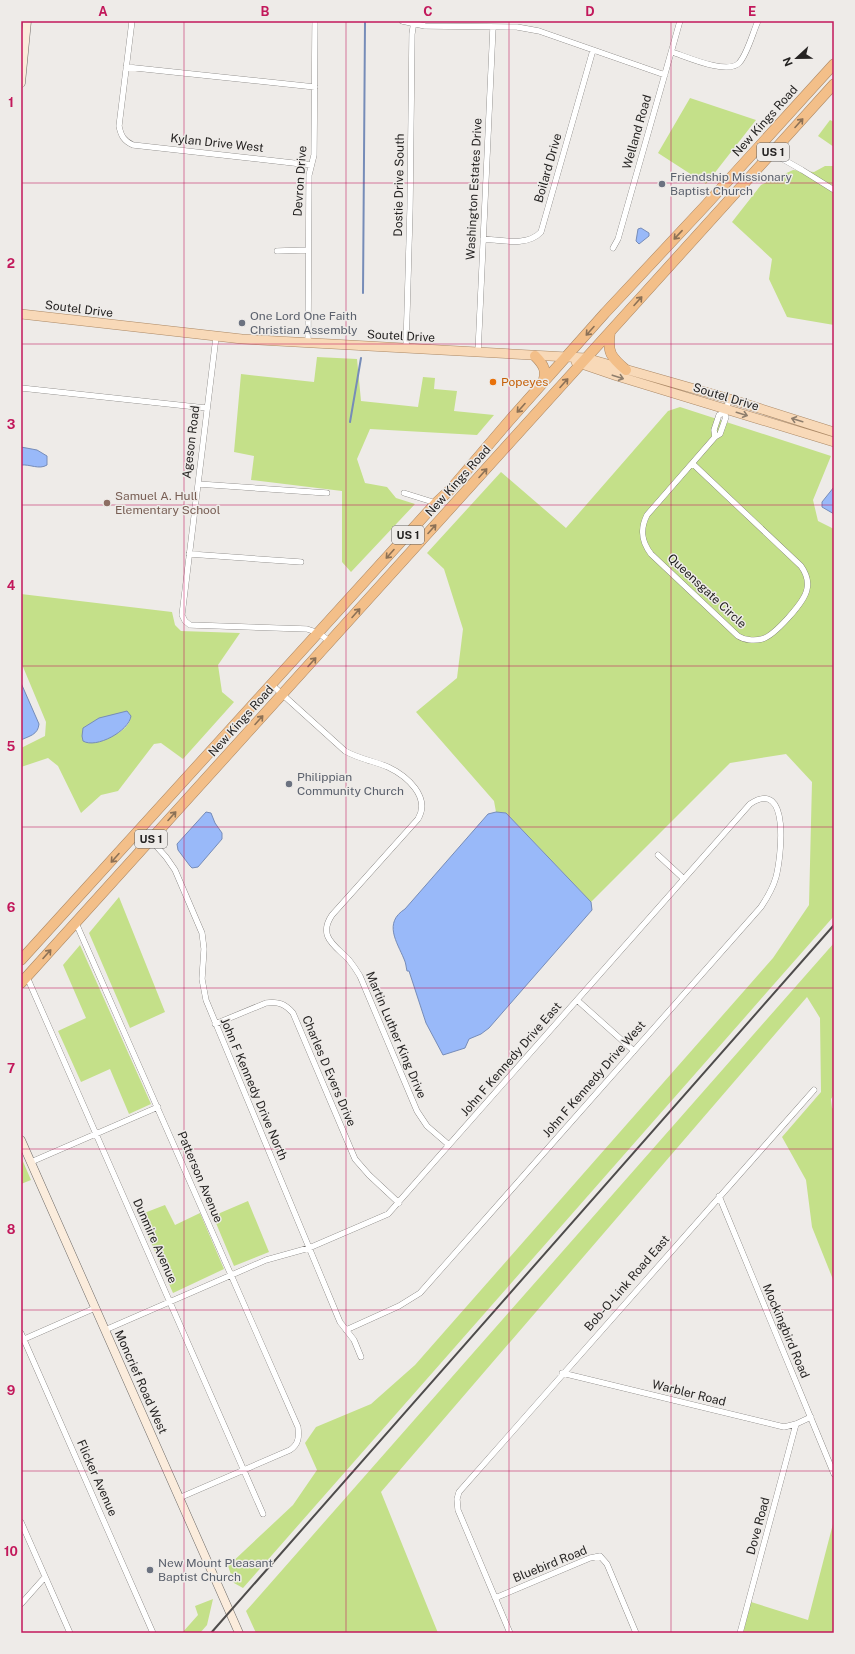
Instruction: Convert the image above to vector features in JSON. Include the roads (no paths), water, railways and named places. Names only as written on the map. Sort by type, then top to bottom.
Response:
[{"type":"highway","name":"New Kings Road","points":[[21,960],[450,490],[565,358],[834,64]]},
{"type":"highway","name":"New Kings Road","points":[[24,980],[834,84]]},
{"type":"highway","points":[[610,332],[609,351],[612,358],[626,370]]},
{"type":"highway","points":[[535,356],[542,363],[545,370],[544,382]]},
{"type":"main road","name":"Soutel Drive","points":[[21,314],[216,337],[565,358],[626,370],[730,399],[834,432]]},
{"type":"main road","name":"Soutel Drive","points":[[584,361],[724,411],[834,442]]},
{"type":"street","points":[[21,83],[22,54],[27,21]]},
{"type":"street","points":[[132,21],[126,67],[314,87]]},
{"type":"street","name":"Devron Drive","points":[[308,343],[309,175],[314,155],[315,21]]},
{"type":"street","points":[[402,21],[414,22],[425,26],[517,27],[539,31],[665,75]]},
{"type":"street","name":"Welland Road","points":[[613,248],[618,239],[680,21]]},
{"type":"street","points":[[672,52],[723,68],[730,68],[735,66],[742,59],[758,21]]},
{"type":"street","name":"Dostie Drive South","points":[[406,349],[410,209],[412,34],[414,22]]},
{"type":"street","name":"Washington Estates Drive","points":[[478,353],[492,27]]},
{"type":"street","name":"Boilard Drive","points":[[483,239],[529,241],[541,232],[593,50]]},
{"type":"street","name":"Kylan Drive West","points":[[126,67],[119,126],[122,138],[127,143],[133,145],[311,165]]},
{"type":"street","points":[[772,153],[834,190]]},
{"type":"street","points":[[705,206],[716,215]]},
{"type":"street","points":[[277,251],[308,250]]},
{"type":"street","name":"Ageson Road","points":[[216,337],[206,408],[182,615],[185,621],[190,625],[296,628],[307,629],[318,634]]},
{"type":"street","points":[[21,388],[206,408]]},
{"type":"street","name":"Queensgate Circle","points":[[693,464],[801,566],[805,573],[808,581],[805,597],[771,635],[763,639],[748,640],[738,636],[651,554],[643,541],[641,530],[647,515],[715,437],[720,434],[726,417],[724,411],[730,399]]},
{"type":"street","points":[[198,484],[327,493]]},
{"type":"street","points":[[450,490],[457,502]]},
{"type":"street","points":[[404,493],[436,504]]},
{"type":"street","points":[[189,554],[301,562]]},
{"type":"street","points":[[318,634],[330,642]]},
{"type":"street","name":"Martin Luther King Drive","points":[[272,685],[345,751],[354,756],[381,764],[397,772],[417,790],[421,796],[422,809],[418,819],[328,920],[327,934],[333,945],[349,960],[360,976],[417,1111],[427,1126],[450,1145]]},
{"type":"street","name":"John F Kennedy Drive East","points":[[105,1330],[231,1274],[266,1260],[309,1248],[385,1216],[399,1203],[750,804],[760,799],[765,800]]},
{"type":"street","name":"John F Kennedy Drive West","points":[[346,1330],[399,1306],[420,1293],[761,907],[776,878],[780,855],[780,819],[775,804],[765,800]]},
{"type":"street","name":"John F Kennedy Drive North","points":[[141,829],[166,857],[175,870],[202,933],[204,949],[202,979],[203,990],[215,1024],[340,1322],[354,1340],[361,1357]]},
{"type":"street","points":[[658,855],[684,879]]},
{"type":"street","name":"Patterson Avenue","points":[[76,923],[298,1427],[298,1441],[295,1447],[244,1470]]},
{"type":"street","name":"Dunmire Avenue","points":[[24,980],[96,1134],[263,1514]]},
{"type":"street","points":[[577,1000],[634,1051]]},
{"type":"street","name":"Charles D Evers Drive","points":[[215,1024],[266,1003],[282,1003],[289,1008],[293,1013],[355,1159],[368,1175],[399,1203]]},
{"type":"street","name":"Bob-O-Link Road East","points":[[495,1598],[458,1510],[458,1492],[814,1090]]},
{"type":"street","points":[[31,1162],[158,1107]]},
{"type":"street","name":"Moncrief Road West","points":[[21,1140],[239,1633]]},
{"type":"street","name":"Mockingbird Road","points":[[719,1196],[834,1474]]},
{"type":"street","points":[[22,1340],[95,1308]]},
{"type":"street","name":"Flicker Avenue","points":[[21,1333],[22,1340],[153,1633]]},
{"type":"street","name":"Warbler Road","points":[[562,1373],[784,1427],[796,1424],[810,1417]]},
{"type":"street","name":"Dove Road","points":[[740,1633],[796,1424]]},
{"type":"street","points":[[179,1498],[244,1470]]},
{"type":"street","points":[[21,1522],[70,1633]]},
{"type":"street","name":"Bluebird Road","points":[[495,1598],[590,1558],[600,1556],[607,1564],[636,1633]]},
{"type":"street","points":[[21,1604],[45,1577]]},
{"type":"street","points":[[495,1598],[510,1633]]},
{"type":"water","points":[[641,228],[649,233],[649,236],[639,244],[636,241],[638,229]]},
{"type":"water","points":[[21,447],[37,450],[47,456],[47,465],[38,467],[21,465]]},
{"type":"water","points":[[834,487],[834,514],[822,507],[822,502]]},
{"type":"water","points":[[21,683],[39,724],[35,733],[21,740]]},
{"type":"water","points":[[127,711],[131,716],[129,722],[118,733],[96,743],[83,741],[83,728],[99,718]]},
{"type":"water","points":[[206,812],[211,813],[215,823],[222,833],[222,839],[198,867],[192,868],[178,850],[177,844]]},
{"type":"water","points":[[496,812],[506,813],[591,902],[592,910],[489,1028],[481,1034],[469,1039],[465,1048],[443,1055],[426,1023],[409,971],[407,971],[405,960],[395,939],[393,926],[398,914],[405,909],[488,814]]},
{"type":"waterway","points":[[363,293],[365,23]]},
{"type":"waterway","points":[[350,422],[361,358]]},
{"type":"railway","points":[[211,1633],[834,925]]},
{"type":"place","name":"Friendship Missionary Baptist Church","points":[[662,184]]},
{"type":"place","name":"One Lord One Faith Christian Assembly","points":[[242,323]]},
{"type":"place","name":"Popeyes","points":[[493,382]]},
{"type":"place","name":"Samuel A. Hull Elementary School","points":[[107,503]]},
{"type":"place","name":"Philippian Community Church","points":[[289,784]]},
{"type":"place","name":"New Mount Pleasant Baptist Church","points":[[150,1570]]}]
